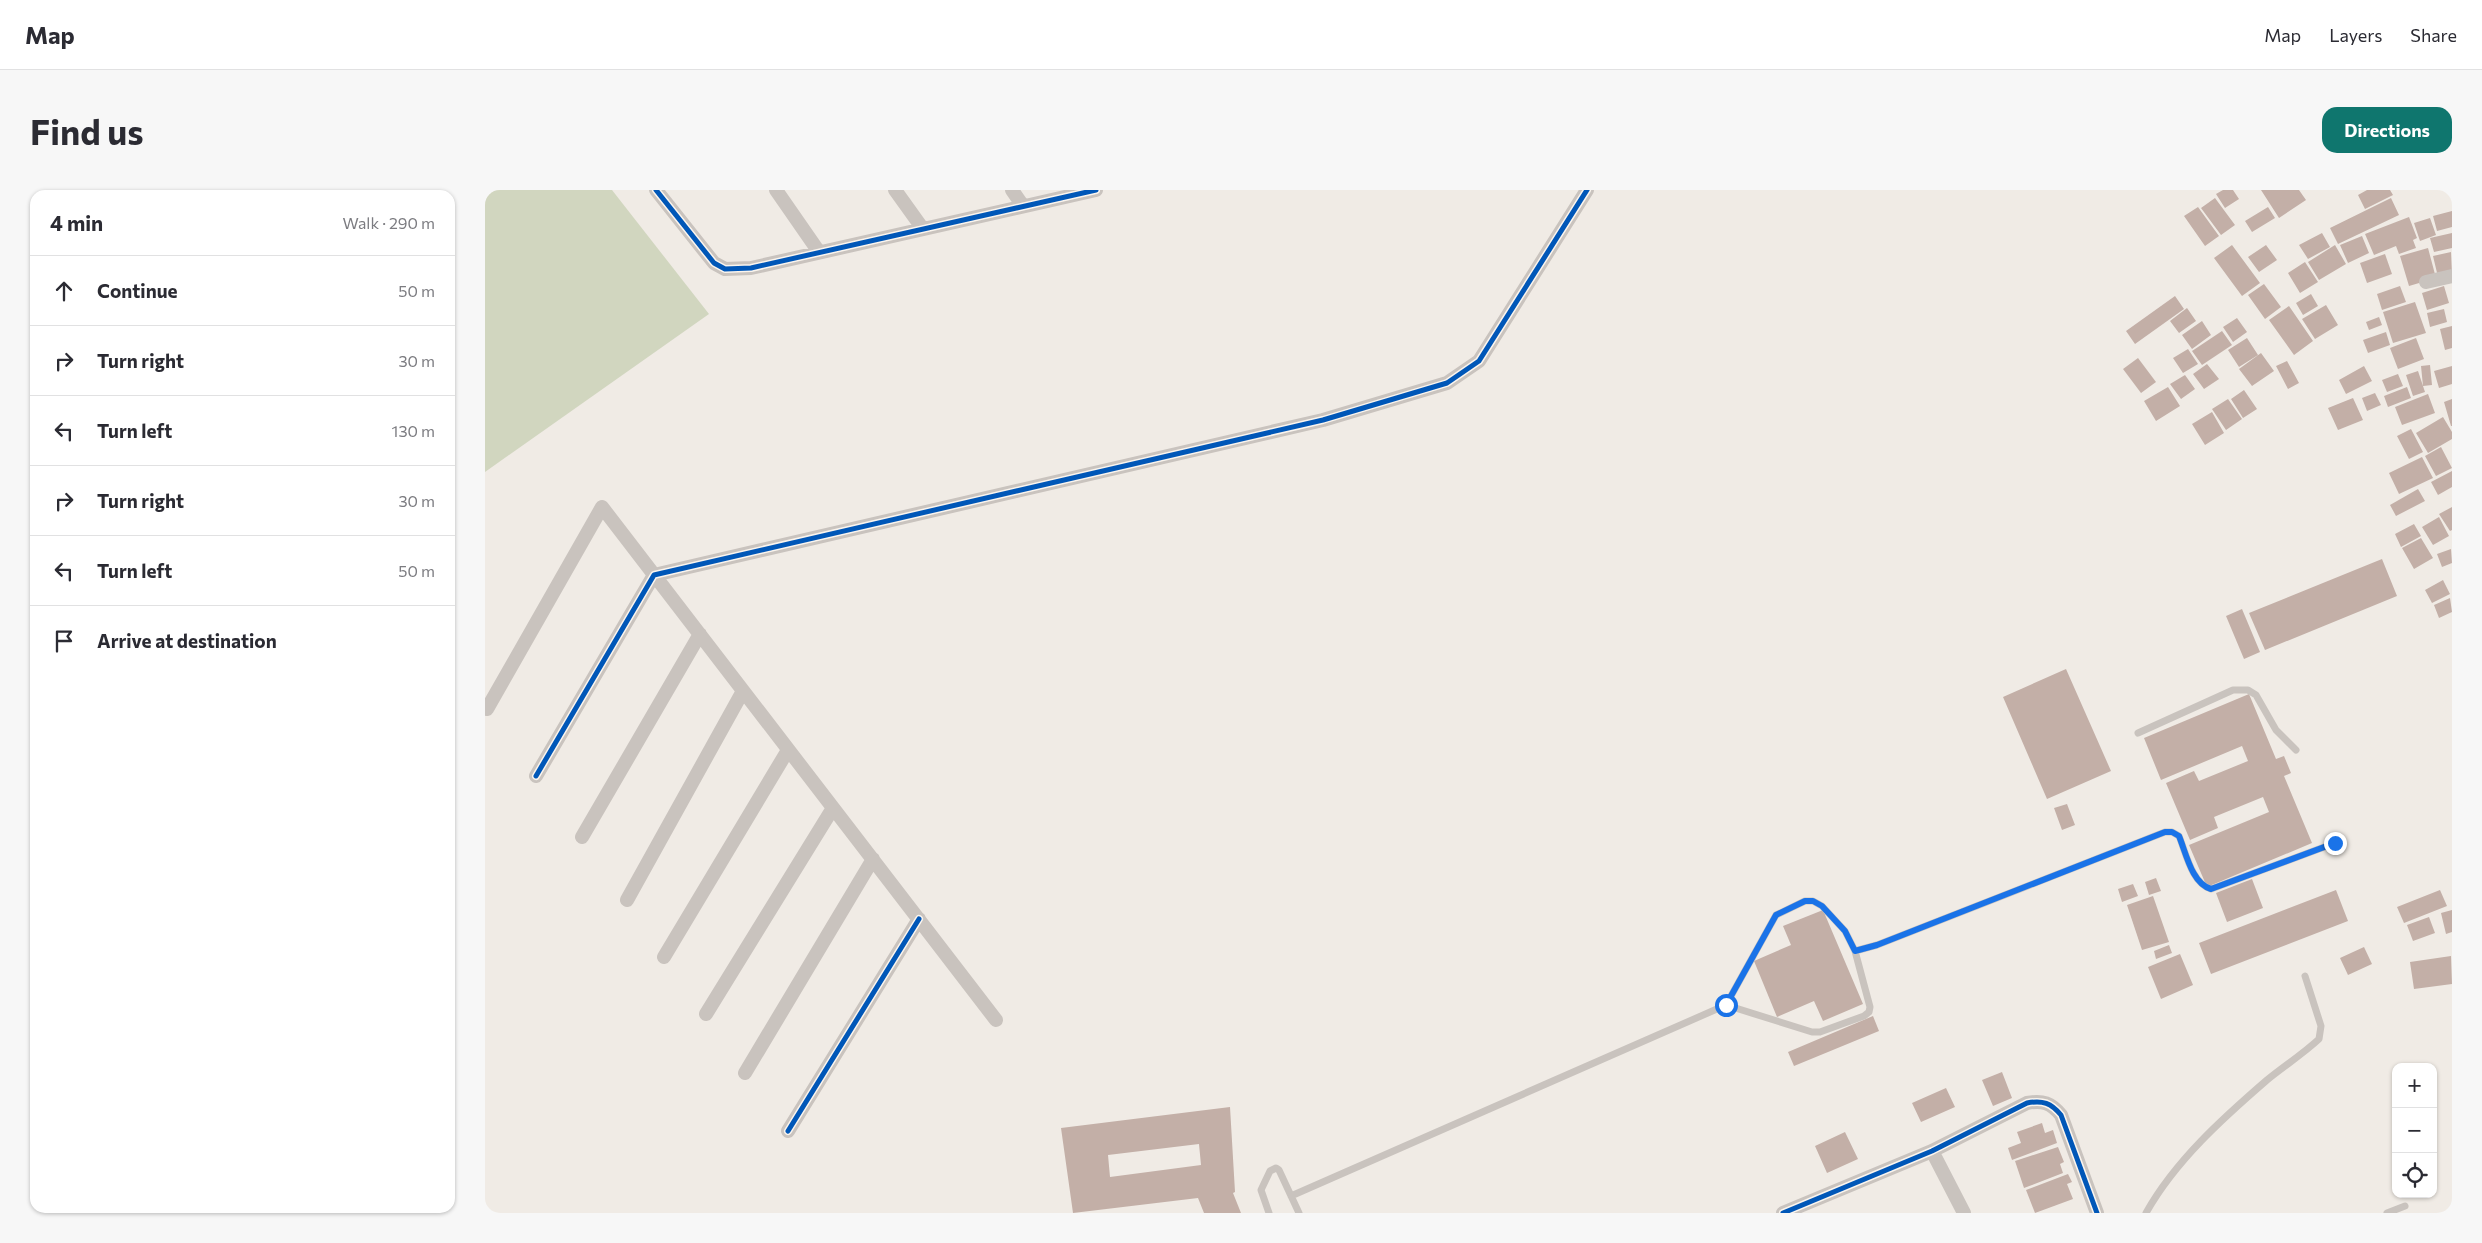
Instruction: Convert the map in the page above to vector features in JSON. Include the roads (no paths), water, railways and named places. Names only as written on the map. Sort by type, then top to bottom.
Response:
[{"type":"street","points":[[656,190],[707,256],[714,263],[725,269],[751,268],[1096,190]]},
{"type":"street","points":[[776,190],[819,252]]},
{"type":"street","points":[[895,190],[923,229]]},
{"type":"street","points":[[1012,190],[1023,206]]},
{"type":"street","points":[[536,776],[654,575],[1323,420],[1447,383],[1479,361],[1587,190]]},
{"type":"street","points":[[2426,282],[2452,276]]},
{"type":"street","points":[[487,710],[602,507],[997,1020]]},
{"type":"street","points":[[582,837],[700,634]]},
{"type":"street","points":[[627,900],[743,691]]},
{"type":"street","points":[[663,957],[789,750]]},
{"type":"street","points":[[707,1014],[833,808]]},
{"type":"street","points":[[745,1073],[873,860]]},
{"type":"street","points":[[788,1131],[919,920]]},
{"type":"street","points":[[1783,1213],[1932,1151],[2027,1102],[2040,1101],[2053,1105],[2061,1115],[2097,1213]]},
{"type":"street","points":[[1932,1151],[1964,1213]]},
{"type":"lane","points":[[2138,733],[2233,690],[2247,690],[2256,695],[2276,730],[2296,750]]},
{"type":"lane","points":[[1855,951],[1877,945],[2165,832],[2172,832],[2179,836],[2197,880],[2203,887],[2211,889],[2335,843]]},
{"type":"lane","points":[[1291,1196],[1726,1005],[1776,915],[1805,901],[1813,901],[1822,906],[1845,931],[1855,951],[1870,1007],[1869,1012],[1864,1016],[1819,1032],[1812,1032],[1726,1005]]},
{"type":"lane","points":[[2145,1213],[2154,1198],[2198,1144],[2268,1079],[2319,1039],[2321,1026],[2305,976]]},
{"type":"lane","points":[[1269,1213],[1261,1190],[1270,1171],[1275,1168],[1279,1170],[1299,1213]]},
{"type":"lane","points":[[2387,1213],[2405,1206]]}]
